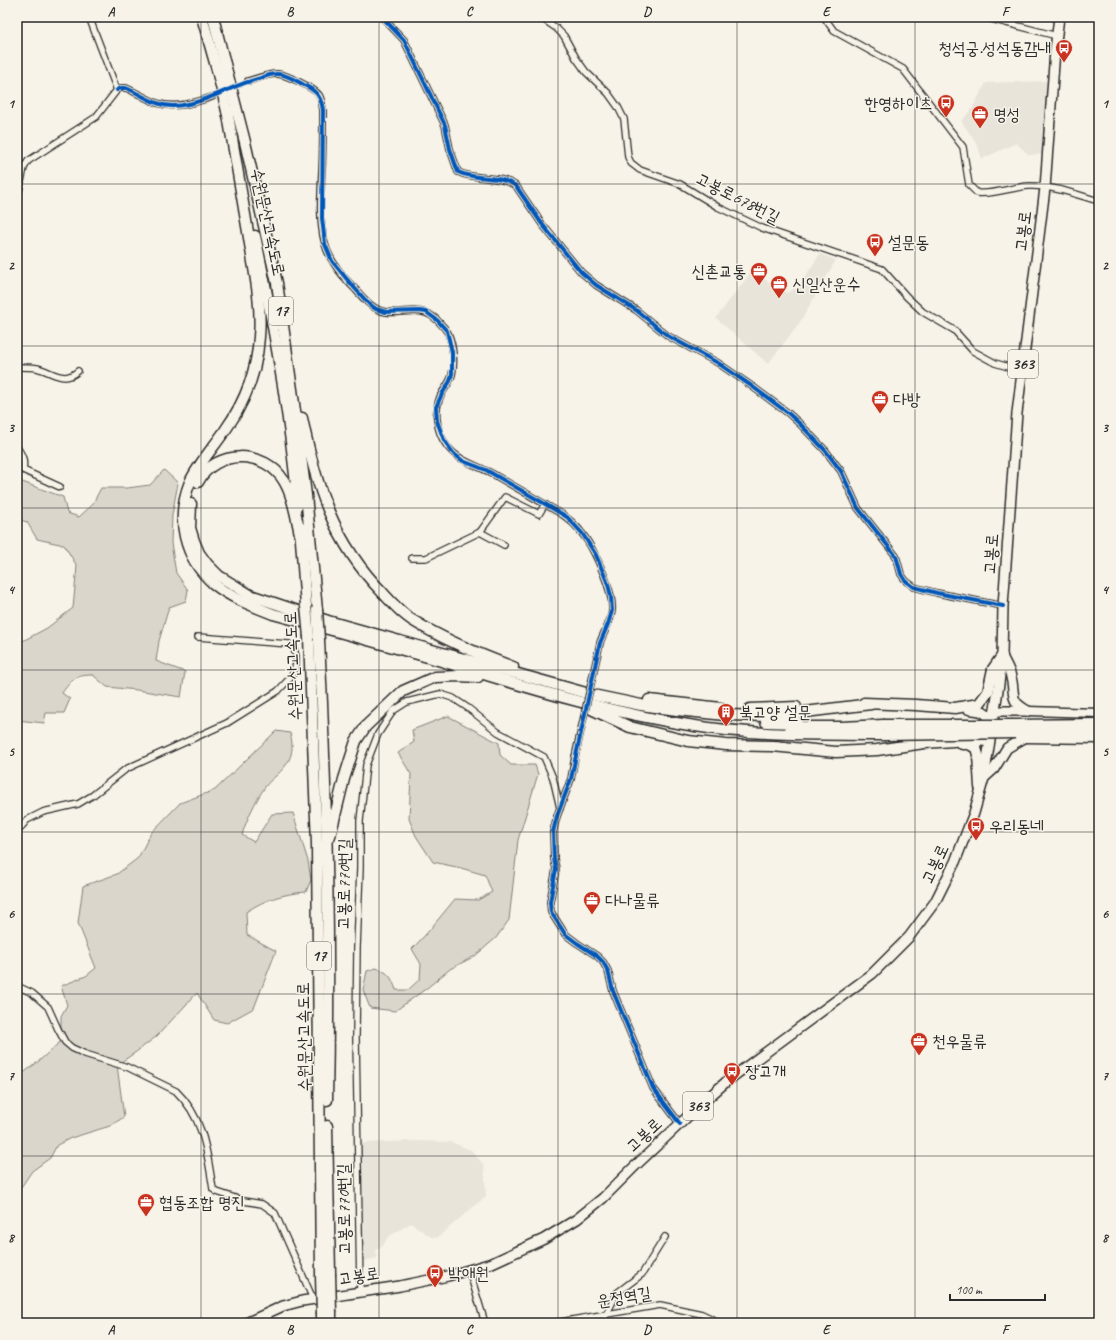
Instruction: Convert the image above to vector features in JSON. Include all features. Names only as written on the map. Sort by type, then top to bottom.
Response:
[{"type":"highway","name":"수원문산고속도로","points":[[202,17],[227,109],[253,226],[271,317],[294,458],[309,637],[317,851],[326,1275]]},
{"type":"highway","name":"수원문산고속도로","points":[[212,17],[246,142],[283,319],[305,488],[317,610],[327,850],[329,987],[325,1316],[331,1323]]},
{"type":"highway","points":[[227,109],[255,275],[259,314],[259,337],[254,368],[244,398],[226,430],[190,482],[185,499],[183,529],[187,545],[194,560],[214,584],[232,596],[273,614],[534,690]]},
{"type":"highway","points":[[283,319],[315,474],[332,520],[358,565],[392,602],[411,619],[470,651],[579,691]]},
{"type":"highway","points":[[300,534],[290,495],[284,481],[268,464],[259,460],[230,457],[218,461],[200,476],[191,500],[190,514],[190,528],[199,553],[219,576],[233,586],[250,595],[328,621],[593,695],[674,712],[726,720],[866,725],[884,730]]},
{"type":"highway","points":[[955,708],[979,704],[988,692],[993,669],[1002,656]]},
{"type":"highway","points":[[327,850],[344,779],[356,741],[366,726],[403,691],[435,677],[459,676],[485,678],[642,717],[696,726],[742,731],[804,734],[884,730],[1014,729],[1099,732]]},
{"type":"highway","points":[[569,698],[630,727],[688,741],[726,745],[770,746],[836,752],[877,750],[924,742],[968,740],[989,741]]},
{"type":"highway","points":[[615,699],[643,699],[726,708],[763,709],[854,703],[916,704],[984,712],[990,717],[994,716]]},
{"type":"highway","points":[[615,699],[641,709],[677,718],[707,722],[737,725],[799,727],[842,727],[866,725]]},
{"type":"highway","points":[[641,705],[725,715],[772,716],[871,704]]},
{"type":"highway","points":[[1014,729],[1099,724]]},
{"type":"highway","points":[[924,742],[969,744],[976,748],[982,782]]},
{"type":"main road","name":"고봉로","points":[[246,1323],[295,1303],[312,1299],[400,1286],[448,1276],[492,1263],[544,1239],[577,1219],[603,1198],[632,1168],[700,1105],[746,1067],[872,974],[909,937],[935,902],[954,862],[974,813],[982,782],[994,716],[1002,656],[1017,413],[1045,188],[1059,17]]},
{"type":"main road","points":[[1002,656],[1012,677],[1014,701],[1018,706],[1028,711]]},
{"type":"main road","points":[[1099,713],[1028,711],[994,716],[1008,738],[1099,739]]},
{"type":"main road","points":[[982,782],[994,769],[1007,748],[1024,738]]},
{"type":"street","points":[[89,17],[117,90]]},
{"type":"street","points":[[382,17],[404,40],[445,125],[458,172],[465,175],[494,178],[516,186],[542,224],[581,272],[596,285],[636,310],[668,336],[718,363],[788,413],[825,450],[841,471],[858,508],[896,556],[901,574],[906,581],[914,587],[937,593],[1004,606]]},
{"type":"street","name":"고봉로678번길","points":[[540,17],[556,28],[564,36],[576,58],[586,72],[608,93],[618,107],[624,119],[628,157],[631,163],[640,170],[680,184],[718,207],[762,228],[882,269],[907,298],[923,312],[954,330],[973,351],[995,363],[1022,370]]},
{"type":"street","points":[[824,17],[834,31],[903,69],[963,147],[969,184],[977,193],[988,194],[1029,186],[1058,190],[1099,201]]},
{"type":"street","points":[[983,17],[1057,36]]},
{"type":"street","points":[[248,81],[276,74],[282,75],[308,87],[319,95],[323,110],[322,218],[326,244],[332,261],[368,304],[376,309],[386,312],[426,312],[443,326],[450,338],[453,359],[450,381],[436,406],[437,421],[444,440],[453,453],[464,462],[486,470],[567,518],[582,533],[596,555],[606,579],[611,597],[612,611],[600,643],[571,780],[560,808],[553,832],[556,870],[550,902],[551,912],[565,934],[597,956],[603,962],[608,971],[613,991],[652,1088],[680,1124]]},
{"type":"street","points":[[17,200],[24,168],[28,161],[96,117],[117,90],[126,88],[156,103],[173,106],[199,102],[212,97]]},
{"type":"street","points":[[17,367],[37,368],[65,378],[72,376],[78,370]]},
{"type":"street","points":[[17,447],[23,456],[23,470],[60,487]]},
{"type":"street","points":[[412,558],[426,558],[480,532],[505,497],[539,514],[545,504]]},
{"type":"street","points":[[480,532],[504,545]]},
{"type":"street","points":[[17,832],[27,820],[43,812],[78,804],[93,795],[126,769],[227,723],[278,691],[292,676],[296,664],[296,656],[294,649],[289,644],[198,637]]},
{"type":"street","name":"고봉로770번길","points":[[360,1292],[356,1037],[360,821],[366,765],[378,734],[393,711],[407,702],[440,694],[453,698],[498,732],[544,757],[553,778],[560,808]]},
{"type":"street","points":[[17,986],[32,994],[48,1007],[65,1042],[72,1048],[84,1054],[127,1067],[176,1091],[182,1097],[189,1106],[205,1142],[213,1189],[244,1201],[262,1204],[275,1213],[312,1299]]},
{"type":"street","points":[[602,1323],[617,1293],[642,1274],[665,1237]]},
{"type":"street","points":[[468,1270],[485,1323]]},
{"type":"street","name":"운정역길","points":[[554,1323],[660,1305],[702,1314],[721,1323]]},
{"type":"street","points":[[268,1323],[270,1312]]},
{"type":"shaded area","points":[[1049,81],[1044,154],[1029,155],[1016,143],[982,159],[977,144],[961,121],[972,109],[986,83]]},
{"type":"shaded area","points":[[820,254],[836,260],[800,322],[768,364],[716,318],[752,271],[787,293],[799,286]]},
{"type":"shaded area","points":[[164,470],[178,483],[172,515],[171,543],[176,573],[188,590],[186,601],[169,607],[159,641],[156,661],[185,672],[181,697],[107,687],[93,675],[82,676],[72,681],[62,693],[70,699],[64,713],[46,713],[44,723],[17,720],[17,644],[47,628],[73,608],[77,566],[64,545],[37,539],[27,522],[17,519],[17,480],[63,497],[67,513],[79,517],[92,505],[101,488],[127,488],[150,485]]},
{"type":"shaded area","points":[[448,716],[499,743],[500,755],[511,765],[535,765],[538,774],[518,840],[509,920],[496,938],[475,956],[450,969],[395,1011],[370,1008],[363,990],[367,971],[376,968],[384,971],[393,982],[396,990],[408,990],[420,979],[421,964],[412,949],[455,899],[478,900],[492,892],[485,875],[433,862],[416,836],[409,819],[411,774],[398,753],[414,742],[412,730]]},
{"type":"shaded area","points":[[276,731],[290,733],[292,745],[291,755],[286,765],[268,783],[261,793],[249,816],[242,835],[254,842],[272,814],[293,813],[308,861],[311,880],[306,892],[274,898],[246,912],[247,935],[276,951],[254,1008],[227,1023],[214,1020],[197,993],[157,1036],[117,1065],[124,1117],[110,1126],[71,1138],[57,1145],[50,1158],[32,1171],[17,1193],[17,1078],[61,1041],[61,1016],[67,1005],[61,986],[86,976],[96,968],[78,923],[83,886],[117,874],[138,858],[151,833],[180,803],[215,790]]},
{"type":"shaded area","points":[[416,1141],[451,1142],[471,1150],[484,1165],[486,1196],[437,1238],[431,1237],[411,1223],[388,1237],[382,1247],[375,1250],[377,1258],[363,1261],[360,1143]]},
{"type":"tunnel","points":[[212,97],[248,81]]},
{"type":"cycle path","points":[[382,17],[404,40],[445,125],[450,149],[458,172],[465,175],[502,180],[516,186],[542,224],[581,272],[596,285],[636,310],[668,336],[718,363],[788,413],[825,450],[841,471],[858,508],[896,556],[901,574],[906,581],[914,587],[937,593],[1003,606]]},
{"type":"cycle path","points":[[117,90],[126,88],[155,102],[168,106],[186,105],[250,81],[274,74],[280,74],[291,78],[315,92],[320,98],[323,110],[322,218],[325,244],[332,261],[369,304],[376,309],[386,312],[426,312],[437,320],[447,331],[452,352],[452,374],[450,381],[436,407],[437,421],[444,440],[453,453],[463,461],[486,470],[567,517],[582,533],[596,555],[608,584],[612,611],[600,643],[571,779],[557,816],[553,832],[556,869],[550,902],[551,912],[565,934],[597,956],[603,962],[608,971],[613,991],[653,1088],[680,1124]]},
{"type":"place","name":"청석궁.성석동감내","points":[[1064,63]]},
{"type":"place","name":"한영하이츠","points":[[946,118]]},
{"type":"place","name":"명성","points":[[980,129]]},
{"type":"place","name":"설문동","points":[[875,257]]},
{"type":"place","name":"신촌교통","points":[[759,286]]},
{"type":"place","name":"신일산운수","points":[[779,299]]},
{"type":"place","name":"다방","points":[[880,414]]},
{"type":"place","name":"북고양 설문","points":[[726,727]]},
{"type":"place","name":"우리동네","points":[[976,841]]},
{"type":"place","name":"다나물류","points":[[592,915]]},
{"type":"place","name":"천우물류","points":[[919,1056]]},
{"type":"place","name":"장고개","points":[[732,1086]]},
{"type":"place","name":"협동조합 명진","points":[[146,1217]]},
{"type":"place","name":"박애원","points":[[435,1288]]}]
